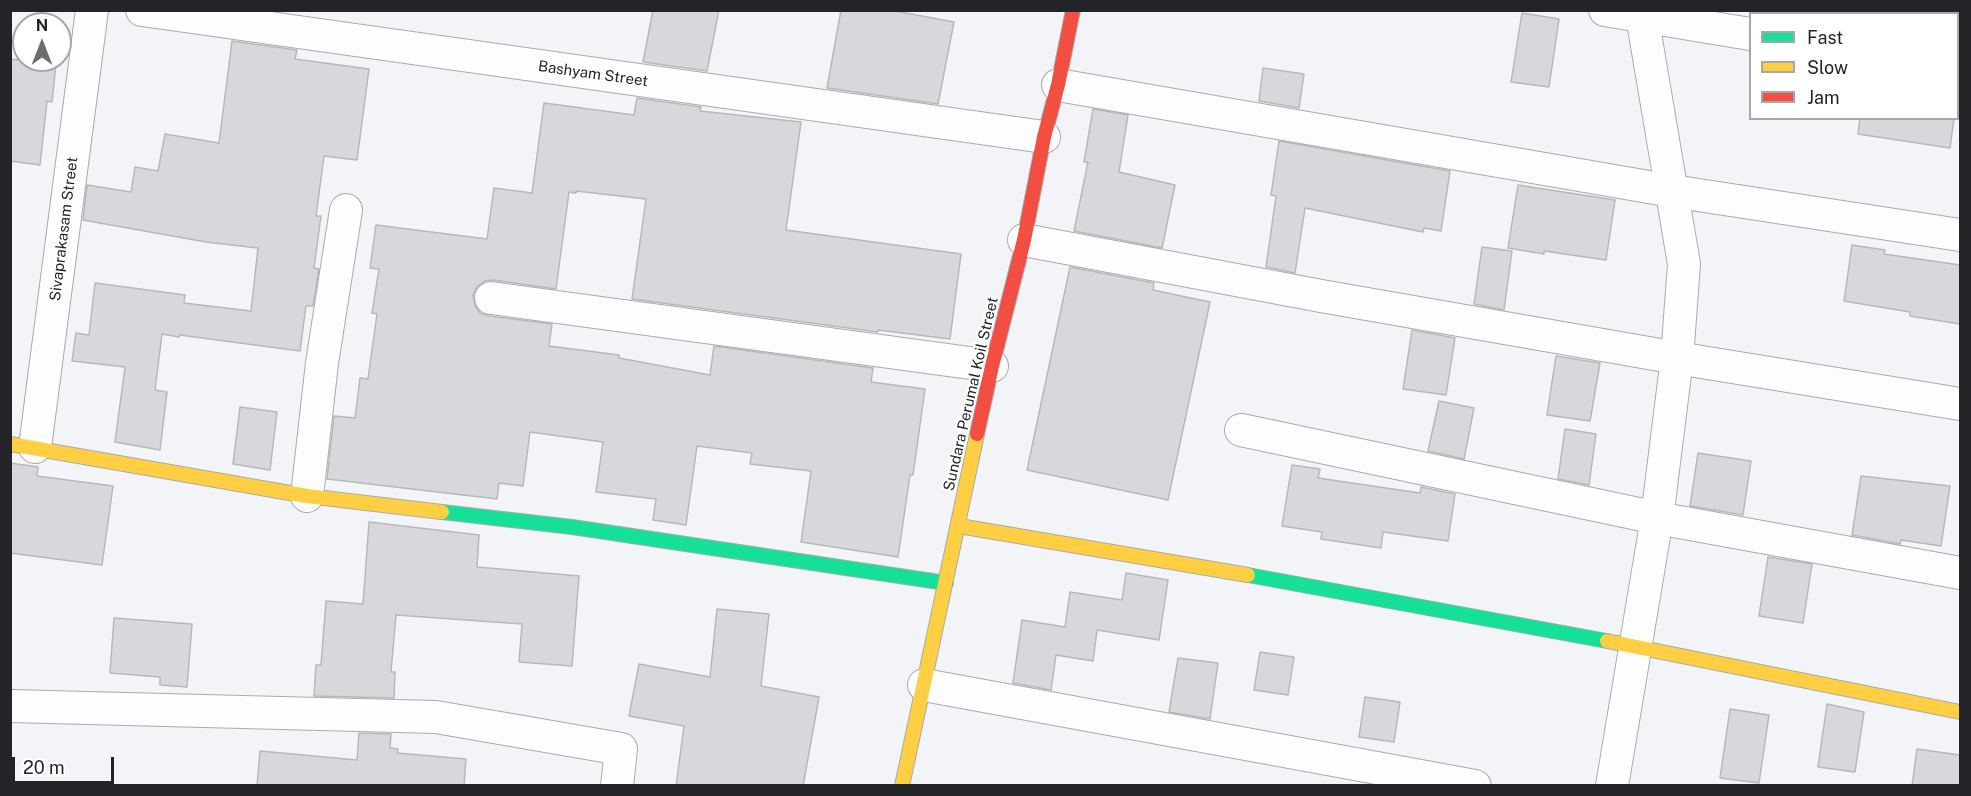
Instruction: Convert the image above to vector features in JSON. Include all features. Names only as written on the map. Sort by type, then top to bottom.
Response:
[{"type":"street","name":"Sivaprakasam Street","points":[[23,445],[92,10]]},
{"type":"street","name":"Bashyam Street","points":[[142,10],[1044,136]]},
{"type":"street","name":"Sundara Perumal Koil Street","points":[[902,786],[992,366],[1024,240],[1044,136],[1058,86],[1073,10]]},
{"type":"street","points":[[1605,10],[1642,14],[1749,34]]},
{"type":"street","points":[[1612,786],[1657,518],[1677,358],[1684,264],[1642,14]]},
{"type":"street","points":[[1058,86],[1672,191],[1960,235]]},
{"type":"street","points":[[307,496],[322,363],[346,210]]},
{"type":"street","points":[[1024,240],[1332,298],[1960,404]]},
{"type":"street","points":[[491,298],[992,366]]},
{"type":"street","points":[[1241,430],[1657,518],[1960,573]]},
{"type":"street","points":[[23,445],[307,496],[572,527],[946,583]]},
{"type":"street","points":[[959,526],[1154,558],[1635,645],[1960,712]]},
{"type":"street","points":[[924,685],[1475,786]]},
{"type":"street","points":[[10,706],[436,717],[621,749],[617,786]]},
{"type":"building","points":[[653,10],[719,10],[707,71],[643,62]]},
{"type":"building","points":[[841,10],[890,10],[954,22],[938,104],[827,88]]},
{"type":"building","points":[[1522,13],[1559,19],[1549,87],[1511,82]]},
{"type":"building","points":[[232,41],[297,50],[295,59],[369,69],[357,160],[324,156],[316,216],[321,216],[314,268],[319,269],[313,306],[306,306],[300,351],[162,334],[155,390],[167,392],[160,450],[115,442],[125,367],[72,361],[76,333],[89,335],[95,283],[185,295],[184,303],[251,311],[258,248],[206,242],[83,220],[87,185],[131,192],[135,167],[158,171],[165,134],[219,143]]},
{"type":"building","points":[[10,59],[12,59],[12,72],[55,72],[52,102],[47,101],[40,165],[10,161]]},
{"type":"building","points":[[1263,68],[1304,74],[1299,108],[1259,101]]},
{"type":"building","points":[[637,98],[701,107],[700,111],[801,122],[786,230],[961,254],[950,339],[878,330],[878,332],[632,299],[646,199],[576,191],[576,193],[569,192],[556,289],[493,280],[485,281],[477,287],[473,295],[475,305],[480,313],[489,316],[552,324],[549,346],[619,355],[619,358],[710,375],[714,346],[873,368],[871,382],[925,389],[898,557],[801,542],[811,471],[750,464],[752,453],[697,446],[686,525],[653,520],[656,499],[596,492],[603,442],[530,432],[523,486],[499,483],[497,499],[327,479],[334,416],[355,418],[360,378],[368,379],[377,314],[372,313],[379,269],[370,268],[376,225],[487,239],[494,188],[532,193],[544,103],[634,115]]},
{"type":"building","points":[[1093,109],[1128,115],[1119,172],[1175,185],[1162,248],[1074,231],[1088,162],[1084,162]]},
{"type":"building","points":[[1860,120],[1954,120],[1950,148],[1858,134]]},
{"type":"building","points":[[1279,141],[1450,171],[1441,231],[1424,228],[1423,232],[1305,208],[1295,273],[1266,267],[1276,196],[1271,195]]},
{"type":"building","points":[[1518,185],[1615,200],[1606,260],[1508,248]]},
{"type":"building","points":[[1852,245],[1885,250],[1884,254],[1960,265],[1960,324],[1910,316],[1910,312],[1844,301]]},
{"type":"building","points":[[1482,247],[1512,251],[1504,310],[1474,304]]},
{"type":"building","points":[[1070,267],[1154,283],[1153,290],[1210,302],[1168,500],[1027,470]]},
{"type":"building","points":[[1412,330],[1455,338],[1446,395],[1403,389]]},
{"type":"building","points":[[1556,356],[1600,363],[1590,421],[1547,415]]},
{"type":"building","points":[[1439,401],[1474,408],[1464,459],[1428,451]]},
{"type":"building","points":[[240,407],[277,412],[270,470],[233,464]]},
{"type":"building","points":[[1565,429],[1596,434],[1589,485],[1558,479]]},
{"type":"building","points":[[1698,453],[1751,461],[1743,515],[1690,506]]},
{"type":"building","points":[[10,463],[38,467],[37,476],[113,486],[102,565],[10,553]]},
{"type":"building","points":[[1292,465],[1320,469],[1318,478],[1420,493],[1421,487],[1455,494],[1448,541],[1383,532],[1381,548],[1321,539],[1322,532],[1282,526]]},
{"type":"building","points":[[1861,476],[1950,486],[1941,546],[1901,540],[1900,544],[1852,535]]},
{"type":"building","points":[[369,522],[479,535],[477,567],[579,576],[572,666],[519,662],[522,624],[396,615],[391,672],[395,672],[394,698],[314,696],[316,665],[321,665],[326,601],[363,604]]},
{"type":"building","points":[[1768,557],[1812,564],[1803,623],[1759,616]]},
{"type":"building","points":[[1126,573],[1168,580],[1159,640],[1097,630],[1093,661],[1056,655],[1051,690],[1013,683],[1022,620],[1065,627],[1070,592],[1122,600]]},
{"type":"building","points":[[717,609],[769,614],[761,686],[819,697],[803,786],[676,786],[684,726],[629,716],[639,664],[710,677]]},
{"type":"building","points":[[114,618],[192,624],[187,687],[160,685],[160,677],[110,673]]},
{"type":"building","points":[[1260,652],[1294,657],[1288,695],[1254,690]]},
{"type":"building","points":[[1178,658],[1218,663],[1210,719],[1169,712]]},
{"type":"building","points":[[1365,697],[1400,702],[1394,742],[1359,737]]},
{"type":"building","points":[[1827,704],[1864,712],[1855,772],[1818,767]]},
{"type":"building","points":[[1730,709],[1769,715],[1759,783],[1720,778]]},
{"type":"building","points":[[359,733],[391,734],[390,748],[398,749],[397,753],[466,759],[464,786],[257,786],[260,751],[357,760]]},
{"type":"building","points":[[1917,749],[1960,755],[1960,786],[1912,786]]},
{"type":"traffic: fast","points":[[442,512],[572,527],[946,583]]},
{"type":"traffic: fast","points":[[1248,575],[1607,641]]},
{"type":"traffic: slow","points":[[902,786],[977,434]]},
{"type":"traffic: slow","points":[[10,444],[307,496],[442,512]]},
{"type":"traffic: slow","points":[[959,526],[1248,575]]},
{"type":"traffic: slow","points":[[1607,641],[1960,712]]},
{"type":"traffic: jam","points":[[977,434],[1024,240],[1044,137],[1058,85],[1073,10]]}]
